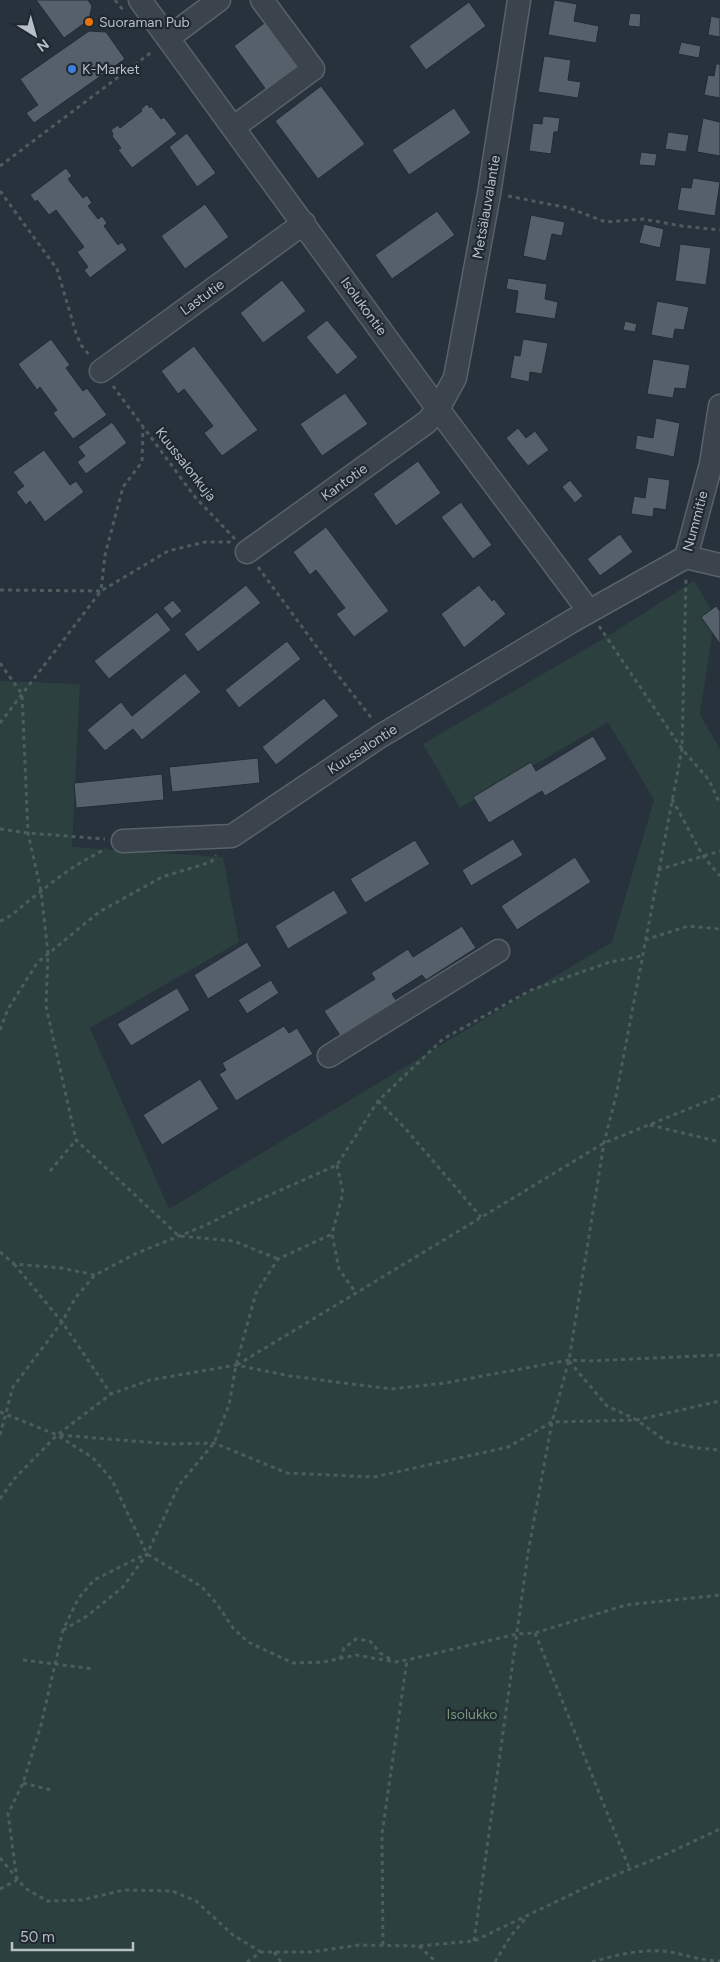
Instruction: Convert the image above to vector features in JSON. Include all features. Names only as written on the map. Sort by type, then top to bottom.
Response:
[{"type":"street","name":"Isolukontie","points":[[140,0],[161,44],[234,127],[438,409],[589,611]]},
{"type":"street","points":[[161,44],[219,0]]},
{"type":"street","points":[[234,127],[313,69],[262,0]]},
{"type":"street","name":"Metsälauvalantie","points":[[438,409],[455,378],[489,194],[519,0]]},
{"type":"street","name":"Lastutie","points":[[101,371],[304,223]]},
{"type":"street","name":"Nummitie","points":[[589,611],[686,557],[711,464],[720,406]]},
{"type":"street","name":"Kantotie","points":[[242,547],[427,422],[438,409]]},
{"type":"street","points":[[686,557],[720,565]]},
{"type":"street","name":"Kuussalontie","points":[[232,836],[384,734],[589,611]]},
{"type":"street","points":[[123,841],[232,836]]},
{"type":"street","points":[[329,1056],[498,951]]},
{"type":"path","points":[[0,166],[161,44]]},
{"type":"path","name":"Kuussalonkuja","points":[[0,191],[57,269],[81,345],[195,498],[242,547],[332,669],[384,734]]},
{"type":"path","points":[[489,194],[510,196],[569,208],[606,222],[644,219],[720,230]]},
{"type":"path","points":[[101,591],[105,555],[123,487],[142,462],[143,427]]},
{"type":"path","points":[[0,723],[101,591],[168,551],[205,542],[242,547]]},
{"type":"path","points":[[474,1941],[528,1553],[552,1422],[569,1360],[604,1143],[616,1096],[682,749],[686,557]]},
{"type":"path","points":[[0,590],[101,591]]},
{"type":"path","points":[[589,611],[682,749],[710,780],[720,804]]},
{"type":"path","points":[[0,663],[22,694],[28,833],[41,891],[48,953],[46,1006],[76,1140],[179,1236],[234,1241],[278,1259]]},
{"type":"path","points":[[672,799],[703,856],[720,876]]},
{"type":"path","points":[[0,829],[123,841]]},
{"type":"path","points":[[0,1030],[8,1009],[27,978],[37,963],[48,953],[99,912],[162,877],[210,862],[232,836]]},
{"type":"path","points":[[0,921],[12,916],[41,891],[85,859],[123,841]]},
{"type":"path","points":[[658,870],[720,851]]},
{"type":"path","points":[[645,940],[688,926],[720,928]]},
{"type":"path","points":[[0,1435],[13,1387],[62,1322],[76,1297],[95,1275],[135,1254],[206,1225],[337,1165],[378,1101],[443,1039],[531,990],[610,962],[642,956]]},
{"type":"path","points":[[0,1499],[14,1479],[57,1435],[111,1394],[150,1380],[236,1365],[604,1143],[720,1096]]},
{"type":"path","points":[[378,1101],[404,1127],[481,1217]]},
{"type":"path","points":[[650,1124],[720,1142]]},
{"type":"path","points":[[50,1171],[76,1140]]},
{"type":"path","points":[[337,1165],[343,1193],[332,1234],[339,1269],[356,1293]]},
{"type":"path","points":[[63,1630],[88,1616],[122,1587],[147,1554],[179,1485],[214,1443],[229,1405],[236,1365],[256,1293],[278,1259],[332,1234]]},
{"type":"path","points":[[0,1252],[14,1264],[62,1322],[111,1394]]},
{"type":"path","points":[[14,1264],[61,1268],[95,1275]]},
{"type":"path","points":[[236,1365],[290,1376],[391,1389],[445,1384],[569,1360],[589,1361],[720,1355]]},
{"type":"path","points":[[569,1360],[607,1406],[637,1420],[667,1442],[720,1450]]},
{"type":"path","points":[[57,1435],[170,1444],[214,1443],[287,1473],[374,1477],[508,1448],[552,1422],[637,1420],[720,1401]]},
{"type":"path","points":[[0,1412],[57,1435],[93,1458],[112,1480],[147,1554],[202,1586],[233,1628],[248,1642],[293,1663],[324,1662],[356,1655],[395,1662],[517,1634],[535,1633],[626,1605],[720,1595]]},
{"type":"path","points":[[17,1880],[8,1814],[23,1783],[41,1725],[63,1630],[78,1599],[94,1580],[147,1554]]},
{"type":"path","points":[[535,1633],[630,1870]]},
{"type":"path","points":[[340,1659],[344,1648],[356,1640],[370,1641],[380,1653],[395,1662]]},
{"type":"path","points":[[23,1660],[94,1669]]},
{"type":"path","points":[[383,1945],[382,1834],[407,1660]]},
{"type":"path","points":[[23,1783],[51,1790]]},
{"type":"path","points":[[247,1962],[261,1952],[311,1952],[359,1945],[418,1946],[474,1941],[591,1885],[660,1857],[720,1829]]},
{"type":"path","points":[[0,1858],[25,1888],[47,1901],[82,1900],[124,1890],[172,1891],[196,1901],[233,1935],[261,1952]]},
{"type":"path","points":[[0,1888],[17,1880]]},
{"type":"path","points":[[495,1962],[510,1936],[526,1917]]},
{"type":"path","points":[[418,1946],[436,1962]]},
{"type":"path","points":[[274,1951],[281,1962]]},
{"type":"path","points":[[592,1962],[619,1955],[661,1951],[711,1961],[720,1961]]},
{"type":"green space","name":"Isolukko","points":[[694,581],[715,616],[700,714],[720,749],[720,1962],[0,1962],[0,681],[80,684],[72,847],[223,857],[239,942],[90,1028],[169,1209],[612,942],[654,800],[608,722],[460,808],[423,744],[608,636]]},
{"type":"building","points":[[36,0],[88,0],[92,6],[89,20],[64,38]]},
{"type":"building","points":[[554,0],[577,4],[574,21],[599,26],[596,43],[548,35]]},
{"type":"building","points":[[469,2],[486,26],[426,70],[409,46]]},
{"type":"building","points":[[630,13],[641,14],[640,27],[628,26]]},
{"type":"building","points":[[720,13],[720,37],[708,35],[711,16],[719,18]]},
{"type":"building","points":[[267,21],[301,65],[267,91],[234,46]]},
{"type":"building","name":"K-Market","points":[[89,31],[106,32],[125,59],[34,123],[26,113],[38,105],[20,79]]},
{"type":"building","points":[[681,42],[701,46],[699,58],[678,54]]},
{"type":"building","points":[[544,56],[571,60],[568,80],[581,82],[578,98],[538,92]]},
{"type":"building","points":[[716,64],[720,64],[720,98],[704,95],[708,75],[714,76]]},
{"type":"building","points":[[321,86],[365,144],[318,179],[275,121]]},
{"type":"building","points":[[147,104],[150,108],[151,106],[161,119],[164,117],[177,134],[132,168],[118,150],[121,148],[112,136],[111,130],[118,125],[120,128],[142,111],[141,109]]},
{"type":"building","points":[[454,108],[471,133],[409,175],[392,150]]},
{"type":"building","points":[[543,116],[560,118],[558,132],[554,132],[551,154],[529,151],[533,123],[542,124]]},
{"type":"building","points":[[703,118],[720,122],[720,156],[697,152]]},
{"type":"building","points":[[668,132],[689,135],[686,152],[665,149]]},
{"type":"building","points":[[187,133],[216,173],[197,187],[169,147]]},
{"type":"building","points":[[641,152],[657,154],[655,166],[639,165]]},
{"type":"building","points":[[66,168],[72,176],[68,179],[83,198],[87,195],[92,203],[88,206],[98,219],[102,216],[107,223],[104,226],[118,245],[122,242],[127,250],[90,278],[84,270],[88,267],[77,252],[84,247],[56,210],[49,215],[37,200],[35,202],[30,195]]},
{"type":"building","points":[[693,178],[720,182],[715,216],[677,210],[681,187],[691,188]]},
{"type":"building","points":[[205,204],[229,237],[185,269],[161,236]]},
{"type":"building","points":[[437,211],[455,235],[392,279],[375,255]]},
{"type":"building","points":[[531,215],[565,222],[562,236],[552,234],[546,261],[523,256]]},
{"type":"building","points":[[644,224],[664,229],[660,248],[639,243]]},
{"type":"building","points":[[680,244],[711,248],[706,285],[675,281]]},
{"type":"building","points":[[508,278],[547,284],[545,299],[558,302],[555,319],[515,313],[518,291],[506,289]]},
{"type":"building","points":[[282,280],[306,311],[263,343],[240,313]]},
{"type":"building","points":[[657,301],[689,307],[684,330],[675,329],[673,339],[651,335]]},
{"type":"building","points":[[327,320],[358,357],[337,375],[306,337]]},
{"type":"building","points":[[625,321],[637,324],[635,332],[623,330]]},
{"type":"building","points":[[51,339],[70,365],[66,368],[83,391],[87,388],[107,415],[73,439],[53,413],[57,410],[40,387],[37,390],[18,364]]},
{"type":"building","points":[[523,339],[548,343],[542,374],[530,372],[529,382],[510,378],[514,355],[520,356]]},
{"type":"building","points":[[194,346],[258,430],[222,456],[204,433],[213,426],[184,389],[178,394],[161,371]]},
{"type":"building","points":[[653,359],[690,365],[686,389],[675,388],[673,398],[647,394]]},
{"type":"building","points":[[345,393],[368,424],[322,456],[300,424]]},
{"type":"building","points":[[656,418],[680,423],[674,457],[635,449],[637,435],[653,438]]},
{"type":"building","points":[[112,422],[127,443],[86,474],[77,462],[85,456],[78,447]]},
{"type":"building","points":[[518,428],[526,438],[535,431],[549,450],[528,466],[506,438]]},
{"type":"building","points":[[44,450],[70,485],[76,481],[84,492],[45,522],[30,501],[26,505],[16,492],[24,486],[13,472]]},
{"type":"building","points":[[418,461],[441,493],[396,526],[373,494]]},
{"type":"building","points":[[648,477],[670,480],[666,510],[654,508],[653,517],[631,514],[634,496],[645,498]]},
{"type":"building","points":[[570,480],[583,496],[575,503],[562,487]]},
{"type":"building","points":[[461,502],[492,545],[473,559],[441,517]]},
{"type":"building","points":[[326,527],[389,611],[354,637],[336,614],[345,608],[316,570],[310,575],[293,552]]},
{"type":"building","points":[[620,534],[633,552],[600,576],[587,559]]},
{"type":"building","points":[[246,585],[261,603],[198,652],[184,634]]},
{"type":"building","points":[[479,585],[506,614],[464,648],[441,614]]},
{"type":"building","points":[[173,600],[182,611],[172,619],[163,608]]},
{"type":"building","points":[[716,606],[720,611],[720,644],[701,617]]},
{"type":"building","points":[[157,612],[171,630],[109,679],[94,661]]},
{"type":"building","points":[[287,641],[301,659],[239,708],[225,690]]},
{"type":"building","points":[[185,673],[201,692],[142,740],[133,729],[105,751],[87,730],[121,702],[132,716]]},
{"type":"building","points":[[324,698],[339,716],[276,765],[262,747]]},
{"type":"building","points":[[593,736],[607,759],[545,796],[542,791],[489,823],[473,797],[531,762],[536,771]]},
{"type":"building","points":[[258,758],[260,783],[172,792],[169,767]]},
{"type":"building","points":[[162,774],[164,800],[76,808],[74,783]]},
{"type":"building","points":[[513,839],[523,855],[471,886],[462,870]]},
{"type":"building","points":[[415,840],[430,864],[365,903],[350,879]]},
{"type":"building","points":[[575,857],[591,882],[517,930],[501,906]]},
{"type":"building","points":[[334,890],[348,913],[288,949],[275,926]]},
{"type":"building","points":[[462,926],[476,948],[426,980],[422,975],[392,994],[397,1002],[341,1037],[324,1011],[375,979],[371,973],[408,949],[413,957]]},
{"type":"building","points":[[247,942],[262,966],[208,999],[194,975]]},
{"type":"building","points":[[271,980],[279,993],[247,1014],[238,1000]]},
{"type":"building","points":[[177,988],[190,1010],[131,1046],[117,1024]]},
{"type":"building","points":[[284,1026],[289,1033],[297,1028],[313,1054],[236,1101],[219,1074],[226,1070],[222,1063]]},
{"type":"building","points":[[200,1079],[219,1109],[162,1145],[143,1115]]},
{"type":"place","name":"Suoraman Pub","points":[[89,22]]},
{"type":"place","name":"K-Market","points":[[72,69]]}]
